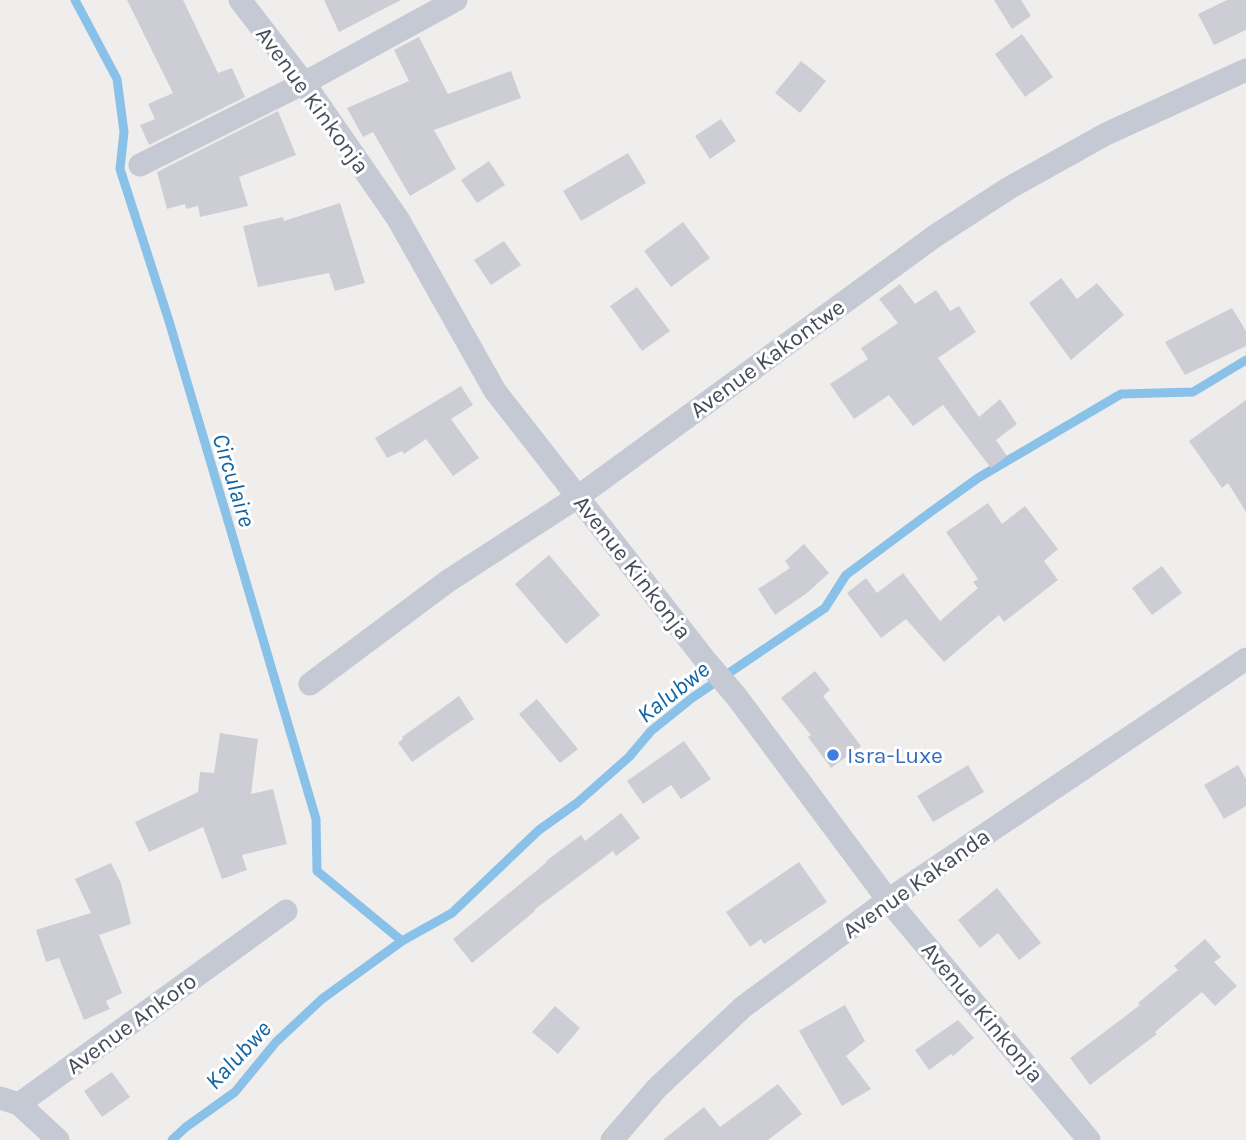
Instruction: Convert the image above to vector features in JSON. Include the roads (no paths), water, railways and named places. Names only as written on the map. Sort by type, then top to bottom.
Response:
[{"type":"street","name":"Avenue Kinkonja","points":[[240,0],[304,83],[398,219],[495,391],[736,696],[888,900],[1089,1140]]},
{"type":"street","points":[[140,165],[304,83],[456,0]]},
{"type":"street","name":"Avenue Kakontwe","points":[[310,684],[449,581],[579,496],[935,236],[1009,188],[1106,134],[1246,70]]},
{"type":"street","name":"Avenue Kakanda","points":[[612,1140],[657,1088],[743,1007],[888,900],[1246,659]]},
{"type":"street","name":"Avenue Ankoro","points":[[58,1140],[9,1101],[286,911]]},
{"type":"waterway","name":"Circulaire","points":[[75,0],[117,79],[124,132],[120,169],[169,321],[316,819],[317,871],[402,941]]},
{"type":"waterway","name":"Kalubwe","points":[[172,1140],[235,1092],[276,1042],[322,999],[402,941],[452,913],[539,830],[577,803],[629,757],[651,731],[692,698],[825,608],[846,575],[932,511],[978,478],[1121,394],[1193,392],[1246,360]]},
{"type":"place","name":"Isra-Luxe","points":[[833,755]]}]
